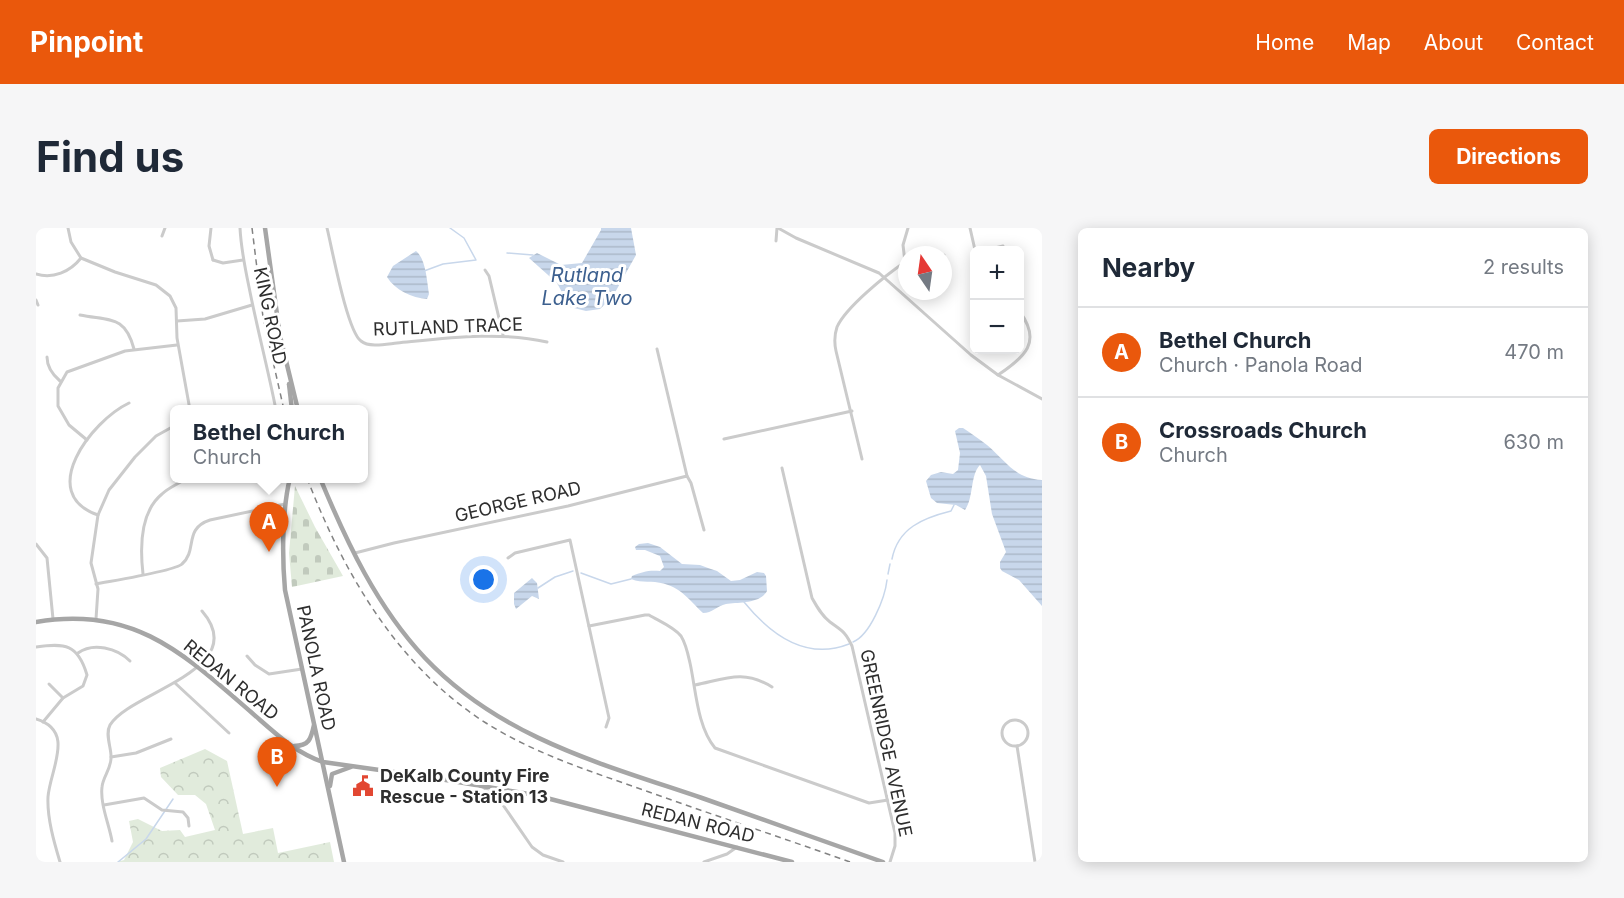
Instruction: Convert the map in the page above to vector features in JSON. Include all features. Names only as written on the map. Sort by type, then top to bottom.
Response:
[{"type":"main road","points":[[265,228],[272,288],[289,378],[297,405]]},
{"type":"main road","points":[[289,378],[288,390],[291,405]]},
{"type":"main road","name":"PANOLA ROAD","points":[[289,483],[286,504],[284,579],[344,862]]},
{"type":"main road","points":[[322,483],[354,554],[381,602],[425,658],[465,694],[509,724],[536,738],[621,771],[883,862]]},
{"type":"main road","name":"REDAN ROAD","points":[[36,622],[75,617],[96,619],[127,626],[158,639],[197,665],[291,746],[323,762],[535,795],[792,862]]},
{"type":"main road","points":[[291,746],[305,745],[309,742],[314,723]]},
{"type":"main road","points":[[330,795],[332,774],[335,771],[354,767]]},
{"type":"street","points":[[68,228],[71,242],[81,258],[156,285],[165,291],[176,308],[178,345],[189,405]]},
{"type":"street","points":[[162,236],[165,228]]},
{"type":"street","points":[[211,228],[209,246],[213,260]]},
{"type":"street","name":"KING ROAD","points":[[240,228],[252,305],[275,405]]},
{"type":"street","name":"RUTLAND TRACE","points":[[327,228],[351,325],[360,341],[367,344],[385,345],[431,339],[503,335],[547,342]]},
{"type":"street","points":[[776,241],[777,228],[884,277],[971,355],[998,375],[1042,399]]},
{"type":"street","points":[[903,246],[908,228]]},
{"type":"street","points":[[970,228],[974,246]]},
{"type":"street","points":[[36,275],[46,277],[62,273],[70,269],[81,258]]},
{"type":"street","points":[[213,260],[223,263],[244,260]]},
{"type":"street","points":[[208,264],[213,260]]},
{"type":"street","points":[[862,459],[836,351],[835,334],[844,316],[884,277],[898,267]]},
{"type":"street","points":[[485,270],[489,276],[503,335]]},
{"type":"street","points":[[36,300],[38,305]]},
{"type":"street","points":[[177,321],[205,319],[252,305]]},
{"type":"street","points":[[80,315],[122,324],[128,331],[134,349]]},
{"type":"street","points":[[1024,315],[1033,323]]},
{"type":"street","points":[[87,440],[69,425],[62,415],[57,397],[60,381],[71,370],[134,349],[178,345]]},
{"type":"street","points":[[657,349],[687,476],[704,530]]},
{"type":"street","points":[[998,375],[1033,351]]},
{"type":"street","points":[[48,357],[47,363],[50,369],[60,381]]},
{"type":"street","points":[[98,515],[87,512],[75,501],[67,483],[70,465],[107,417],[129,403]]},
{"type":"street","points":[[724,440],[852,411]]},
{"type":"street","points":[[96,619],[98,600],[91,563],[98,515],[109,490],[135,457],[156,436],[170,428]]},
{"type":"street","name":"GREENRIDGE AVENUE","points":[[782,468],[812,598],[818,609],[842,629],[852,646],[895,833],[895,846],[890,862]]},
{"type":"street","name":"GEORGE ROAD","points":[[354,554],[394,543],[568,506],[687,476]]},
{"type":"street","points":[[143,574],[140,549],[149,510],[160,495],[178,483]]},
{"type":"street","points":[[96,584],[174,568],[182,564],[188,556],[193,533],[206,521],[286,504]]},
{"type":"street","points":[[508,558],[515,553],[570,540],[609,718],[606,727]]},
{"type":"street","points":[[36,544],[47,558],[53,619]]},
{"type":"street","points":[[112,841],[102,787],[111,766],[108,728],[117,716],[186,676],[207,654],[213,642],[213,628],[202,611]]},
{"type":"street","points":[[589,626],[650,615],[682,637],[709,740],[716,748],[869,803],[888,800]]},
{"type":"street","points":[[36,647],[62,645],[78,653],[87,679],[81,688],[63,698],[43,722]]},
{"type":"street","points":[[78,653],[94,646],[125,656],[130,661]]},
{"type":"street","points":[[247,656],[269,674],[302,669]]},
{"type":"street","points":[[695,685],[736,676],[759,679],[772,687]]},
{"type":"street","points":[[175,683],[229,733]]},
{"type":"street","points":[[49,684],[63,698]]},
{"type":"street","points":[[36,719],[53,730],[59,742],[48,797],[51,825],[60,862]]},
{"type":"street","points":[[1015,720],[1024,723],[1028,733],[1027,738],[1017,746],[1006,742],[1002,734],[1004,725],[1015,720]]},
{"type":"street","points":[[111,757],[136,753],[171,739]]},
{"type":"street","points":[[1017,746],[1035,862]]},
{"type":"street","points":[[482,786],[503,805],[532,847],[543,855],[563,862]]},
{"type":"street","points":[[104,805],[139,798],[147,799],[156,807],[183,812],[188,819],[189,826]]},
{"type":"street","points":[[704,862],[727,854],[737,847]]},
{"type":"green space","points":[[295,486],[343,576],[292,587],[289,553]]},
{"type":"green space","points":[[205,749],[227,761],[243,834],[273,828],[278,853],[330,842],[334,862],[117,862],[124,860],[133,842],[129,821],[138,819],[162,831],[180,830],[185,837],[215,830],[206,804],[195,795],[178,795],[161,777],[160,768]]},
{"type":"water","name":"Rutland Lake Two","points":[[601,228],[631,228],[636,255],[613,296],[600,309],[586,311],[570,307],[557,283],[529,258],[537,253],[561,265],[582,263]]},
{"type":"water","points":[[416,251],[422,259],[425,271],[429,294],[427,299],[404,293],[387,277],[393,266]]},
{"type":"water","points":[[963,428],[987,445],[1017,472],[1032,479],[1042,480],[1042,606],[1019,580],[1000,568],[1000,562],[1006,552],[992,514],[986,476],[980,465],[975,474],[970,499],[965,510],[956,505],[937,503],[931,498],[926,481],[931,475],[941,472],[953,474],[958,470],[960,453],[955,431]]},
{"type":"water","points":[[648,543],[660,547],[682,564],[700,565],[717,571],[731,581],[740,580],[757,572],[764,573],[767,591],[754,600],[726,604],[703,613],[671,586],[631,579],[632,576],[649,571],[660,571],[664,567],[660,556],[645,550],[636,550],[635,547],[639,544]]},
{"type":"water","points":[[532,578],[537,583],[539,599],[532,596],[516,609],[514,593]]},
{"type":"waterway","points":[[424,271],[443,264],[476,260],[464,238],[450,228]]},
{"type":"waterway","points":[[507,253],[533,255]]},
{"type":"waterway","points":[[892,559],[895,548],[906,532],[922,521],[951,511],[954,505]]},
{"type":"waterway","points":[[888,574],[890,564]]},
{"type":"waterway","points":[[538,588],[555,577],[573,571]]},
{"type":"waterway","points":[[581,573],[611,584],[631,579]]},
{"type":"waterway","points":[[853,642],[865,632],[876,615],[887,580]]},
{"type":"waterway","points":[[744,602],[777,634],[804,647],[818,649],[849,644]]},
{"type":"waterway","points":[[118,862],[146,839],[173,799]]},
{"type":"railway","points":[[252,228],[263,317],[283,405]]},
{"type":"railway","points":[[309,483],[338,549],[377,616],[426,675],[486,723],[566,762],[850,862]]},
{"type":"place","name":"Bethel Church","points":[[269,552]]},
{"type":"place","name":"DeKalb County Fire Rescue - Station 13","points":[[363,786]]},
{"type":"place","name":"Crossroads Church","points":[[277,787]]}]
